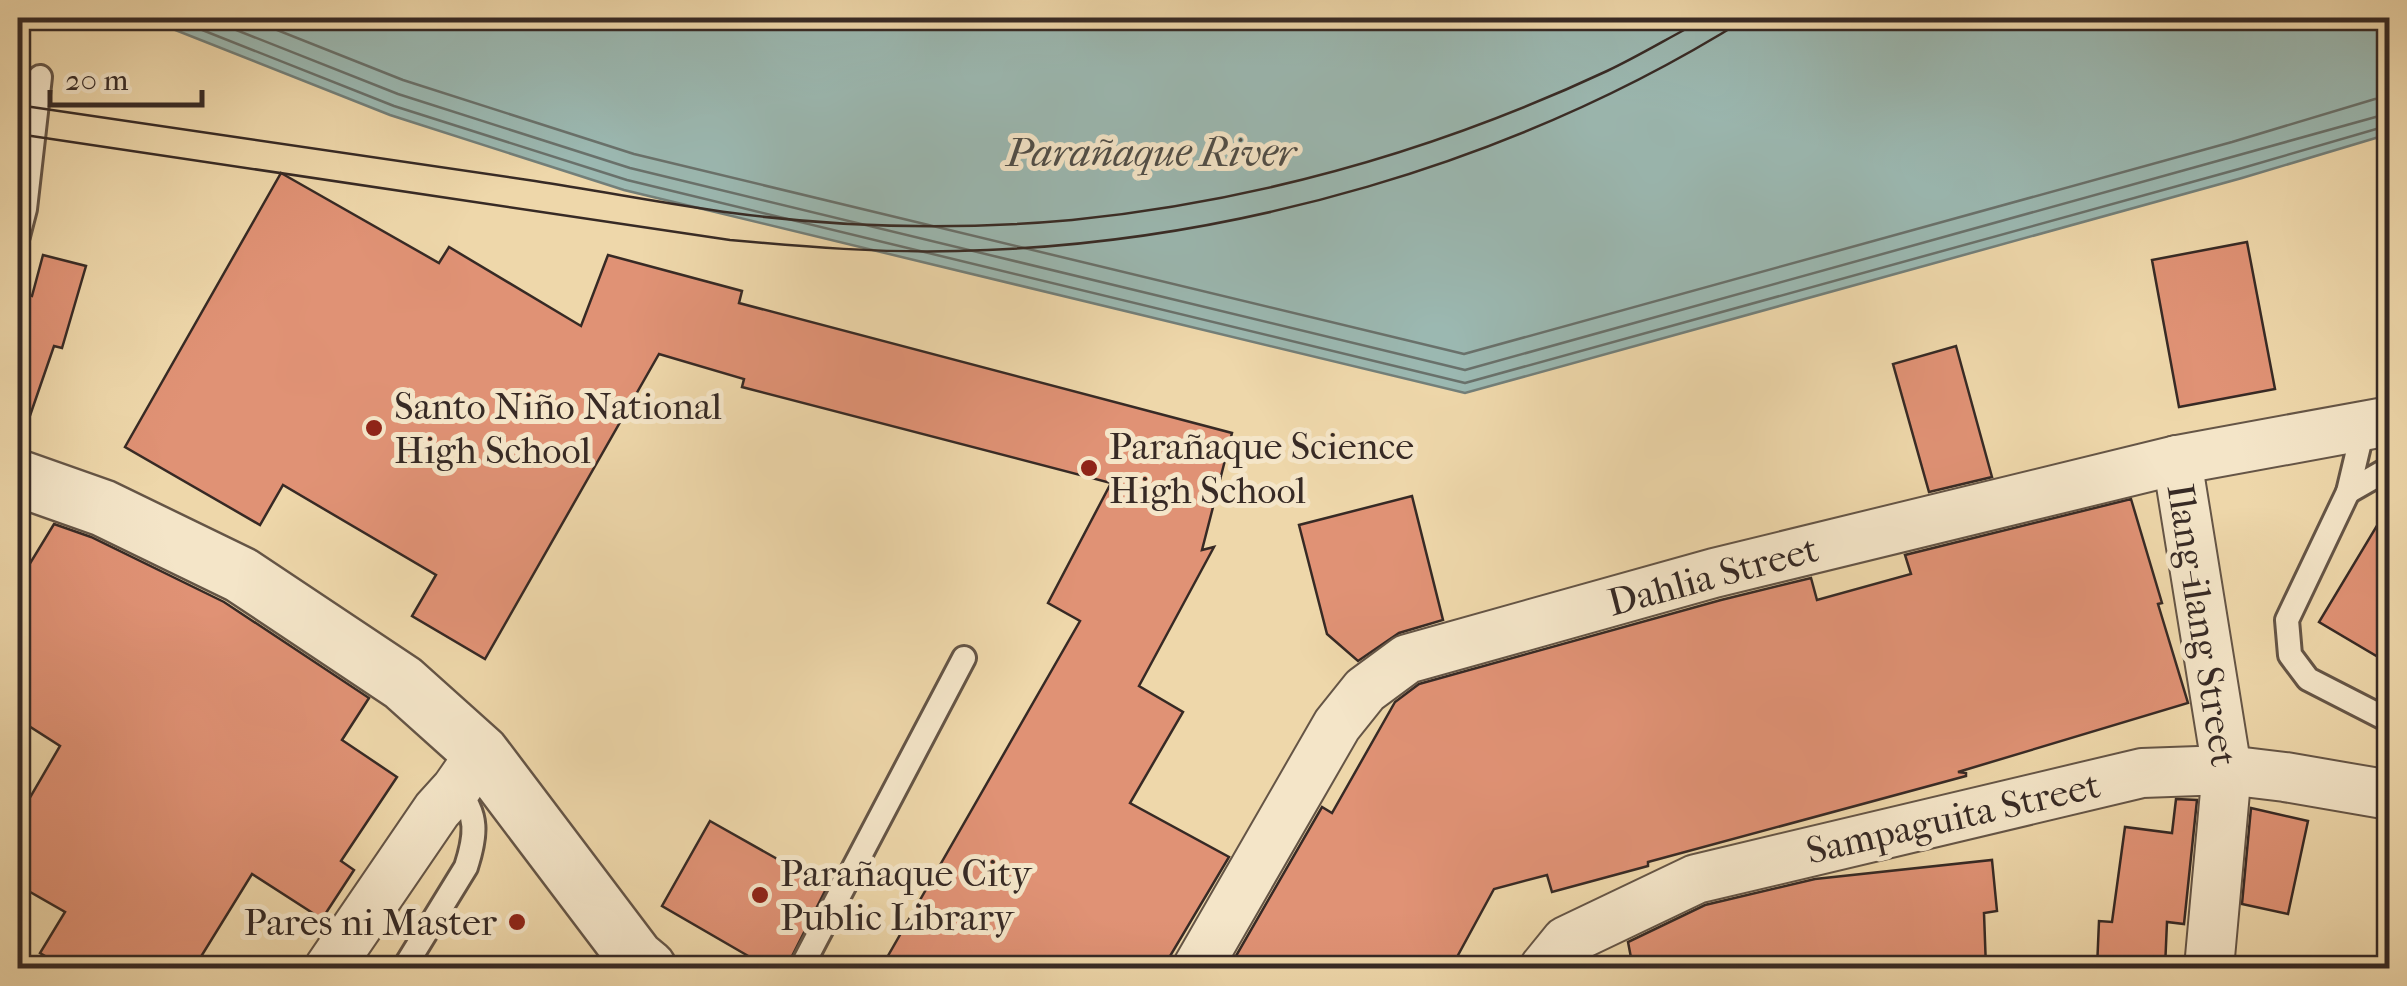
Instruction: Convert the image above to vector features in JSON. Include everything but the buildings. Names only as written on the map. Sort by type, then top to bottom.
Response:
[{"type":"street","name":"Dahlia Street","points":[[1197,968],[1336,726],[1365,690],[1408,658],[1714,573],[2177,460],[2377,423]]},
{"type":"street","name":"Ilang-ilang Street","points":[[2177,460],[2227,770],[2210,968]]},
{"type":"street","points":[[18,478],[104,508],[241,575],[402,684],[469,771],[648,968]]},
{"type":"street","name":"Sampaguita Street","points":[[1544,968],[1566,941],[1696,879],[2142,773],[2227,770],[2390,795]]},
{"type":"street","points":[[329,968],[437,810],[469,771]]},
{"type":"lane","points":[[18,236],[25,209],[40,76]]},
{"type":"lane","points":[[2377,423],[2287,620],[2290,655],[2308,678],[2390,721]]},
{"type":"lane","points":[[2348,492],[2390,468]]},
{"type":"lane","points":[[801,968],[964,658]]},
{"type":"lane","points":[[404,968],[466,867],[474,826],[469,771]]},
{"type":"water","name":"Parañaque River","points":[[145,18],[2389,18],[2389,134],[1465,393],[624,190],[390,115]]},
{"type":"tram line","points":[[18,105],[775,218],[902,226],[1030,223],[1210,200],[1346,168],[1478,125],[1543,99],[1620,65],[1707,18]]},
{"type":"tram line","points":[[18,134],[730,240],[900,251],[1060,245],[1266,213],[1368,187],[1468,154],[1564,115],[1658,69],[1747,18]]},
{"type":"place","name":"Santo Niño National High School","points":[[374,428]]},
{"type":"place","name":"Parañaque Science High School","points":[[1089,468]]},
{"type":"place","name":"Parañaque City Public Library","points":[[760,895]]},
{"type":"place","name":"Pares ni Master","points":[[517,922]]}]
